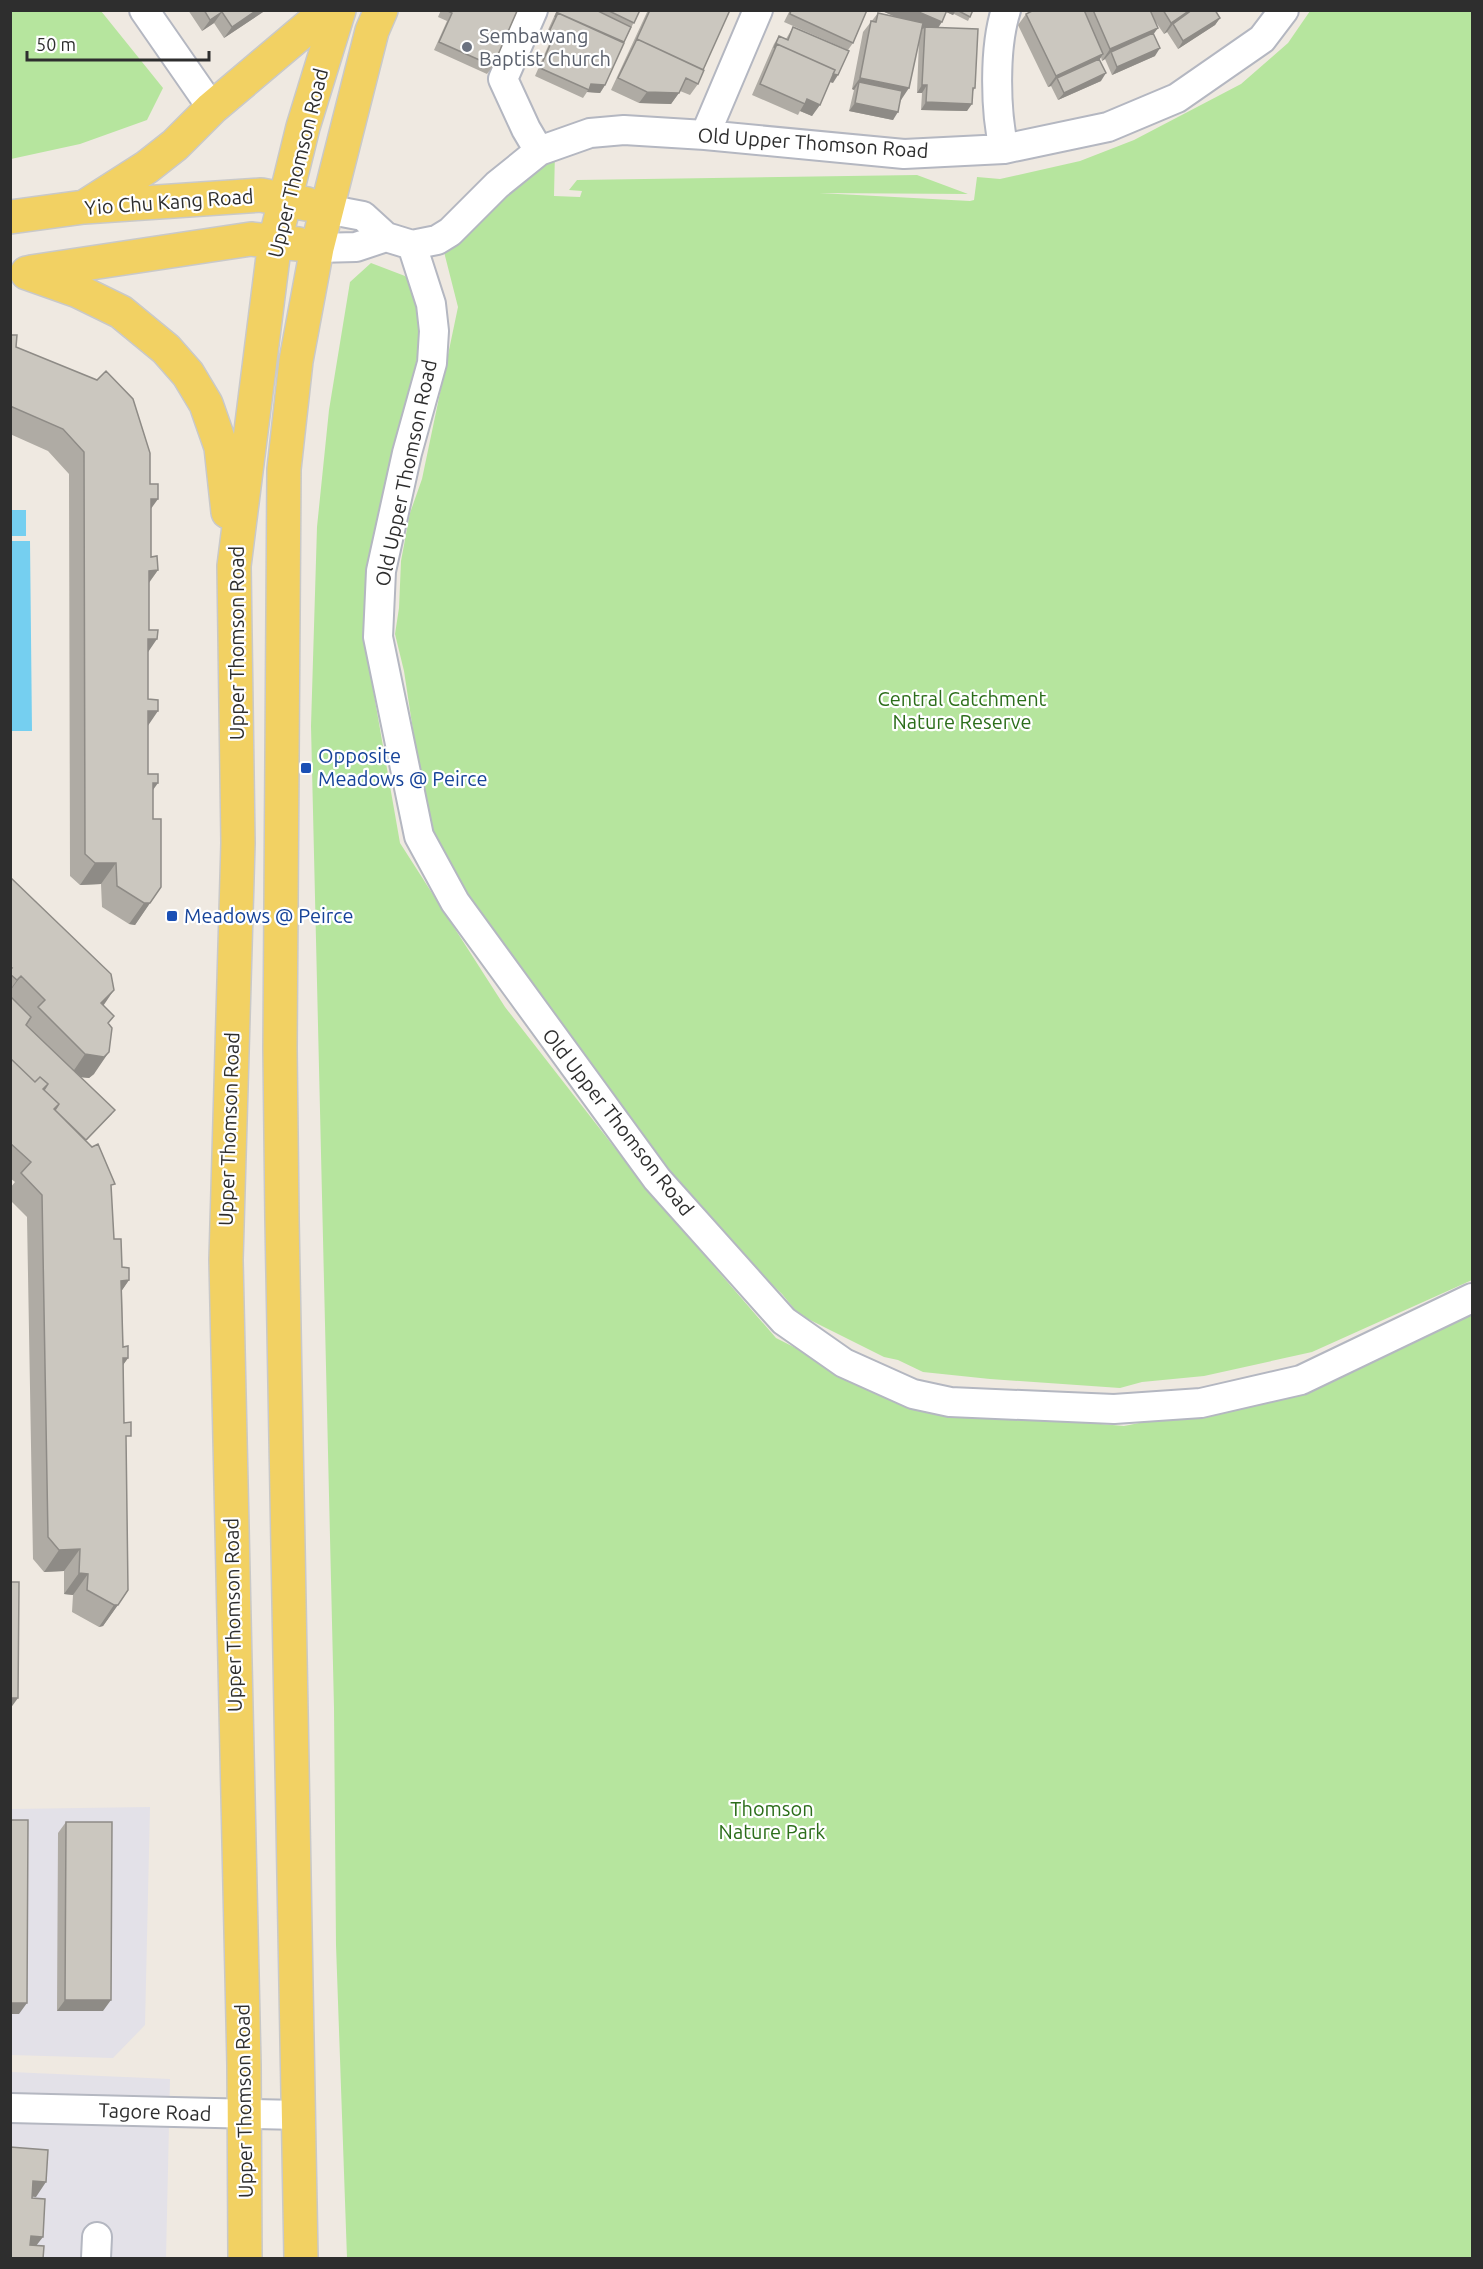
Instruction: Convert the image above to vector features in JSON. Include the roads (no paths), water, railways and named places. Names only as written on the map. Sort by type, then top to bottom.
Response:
[{"type":"main road","points":[[84,207],[147,167],[175,145],[212,108],[328,10]]},
{"type":"main road","name":"Upper Thomson Road","points":[[245,2259],[226,1260],[238,843],[234,566],[275,241],[303,127],[339,10]]},
{"type":"main road","name":"Upper Thomson Road","points":[[302,2259],[290,1736],[280,1049],[284,469],[296,362],[317,248],[369,42],[381,10]]},
{"type":"main road","name":"Yio Chu Kang Road","points":[[10,217],[84,207],[261,195],[326,209]]},
{"type":"main road","points":[[19,274],[250,239],[317,248]]},
{"type":"main road","points":[[19,274],[78,291],[121,312],[166,349],[188,374],[206,404],[221,447],[234,566]]},
{"type":"street","points":[[144,10],[212,108]]},
{"type":"street","points":[[533,10],[502,79],[539,151]]},
{"type":"street","points":[[705,135],[758,10]]},
{"type":"street","points":[[1004,149],[999,127],[998,78],[1001,27],[1006,10]]},
{"type":"street","name":"Old Upper Thomson Road","points":[[317,248],[437,240],[450,232],[497,185],[539,151],[591,133],[624,130],[705,135],[904,154],[1004,149],[1108,127],[1178,98],[1262,39],[1284,10]]},
{"type":"street","name":"Old Upper Thomson Road","points":[[326,209],[363,216],[399,241],[431,304],[434,331],[432,363],[407,453],[383,562],[378,637],[419,836],[454,902],[657,1179],[784,1321],[844,1363],[913,1394],[950,1402],[1114,1409],[1201,1403],[1301,1380],[1473,1298]]},
{"type":"street","name":"Tagore Road","points":[[10,2108],[300,2115]]},
{"type":"water","points":[[11,510],[26,510],[26,536],[11,536]]},
{"type":"water","points":[[11,541],[30,541],[32,731],[11,731]]},
{"type":"place","name":"Sembawang Baptist Church","points":[[467,47]]},
{"type":"place","name":"Opposite Meadows @ Peirce","points":[[306,768]]},
{"type":"place","name":"Meadows @ Peirce","points":[[172,916]]},
{"type":"park label","name":"Central Catchment Nature Reserve","points":[[962,710]]},
{"type":"park label","name":"Thomson Nature Park","points":[[772,1820]]}]
